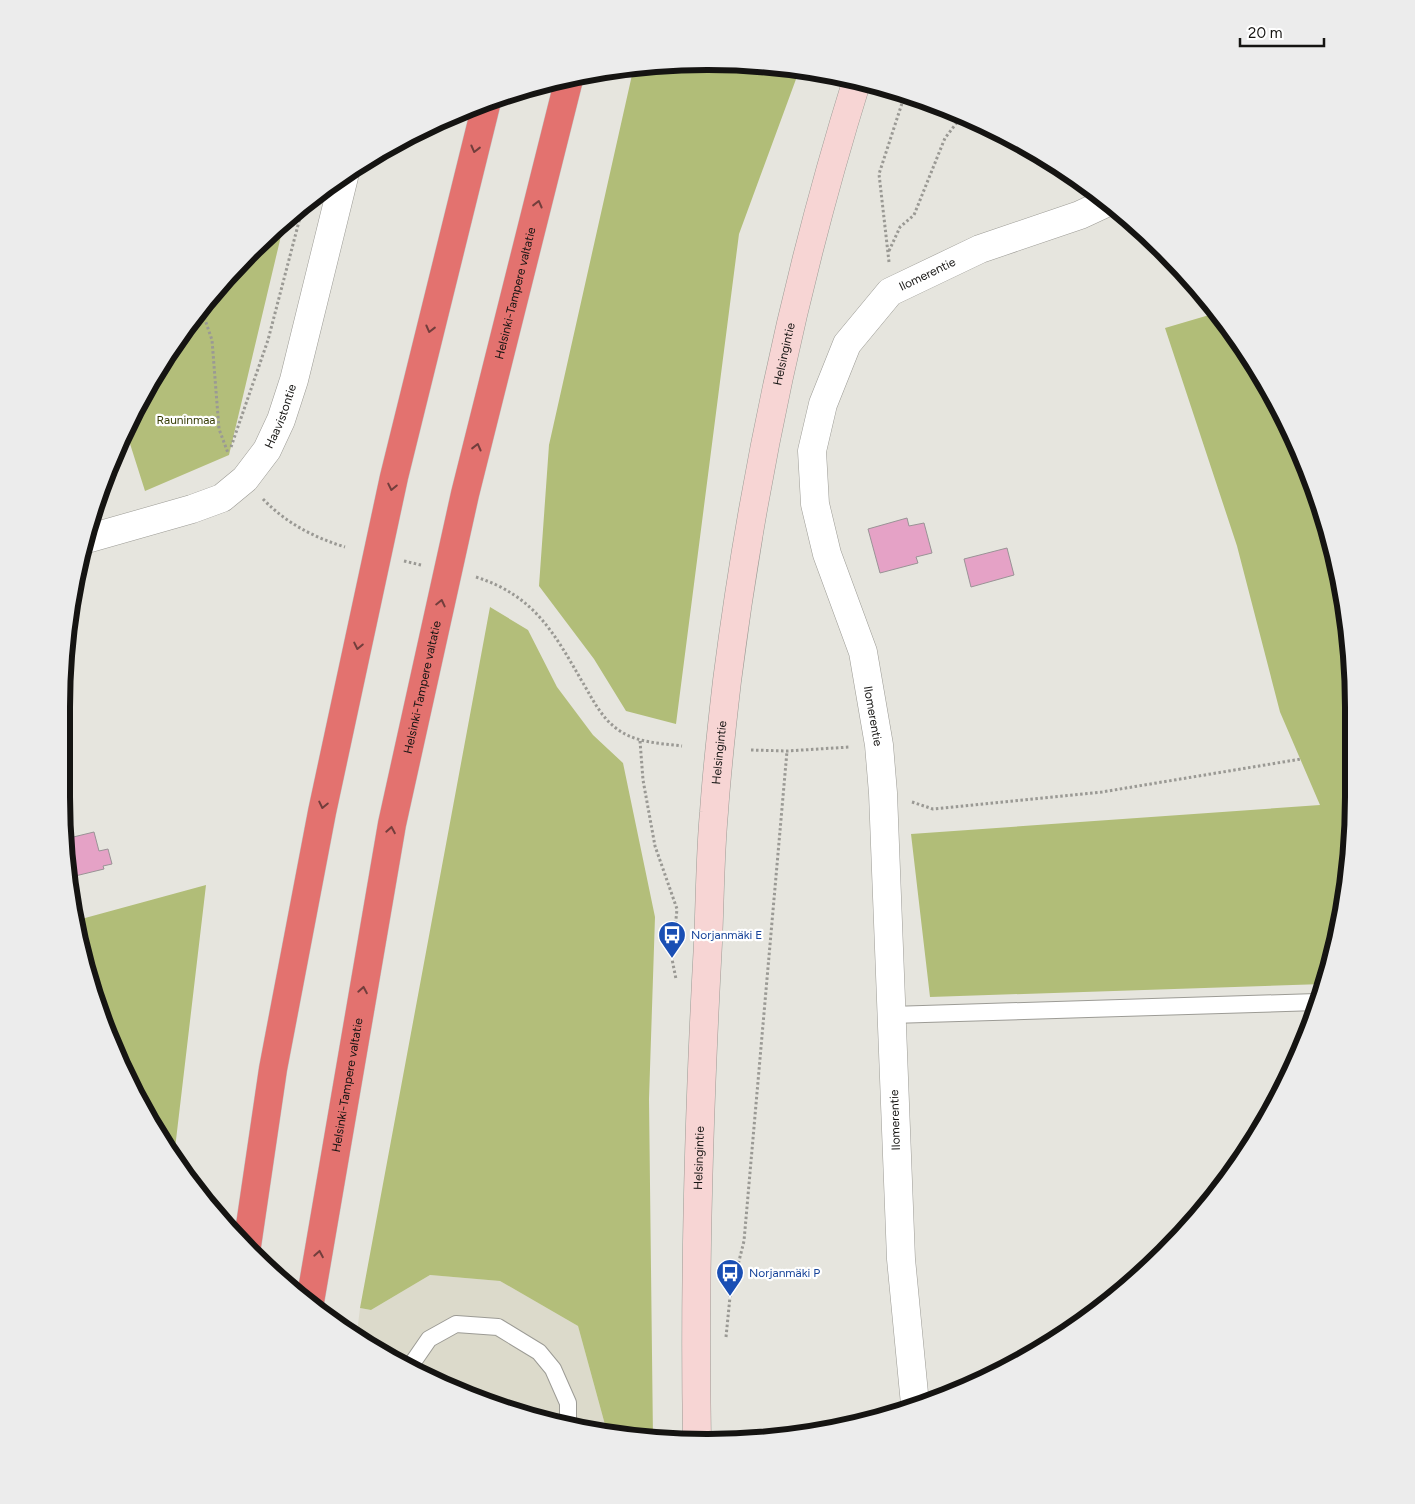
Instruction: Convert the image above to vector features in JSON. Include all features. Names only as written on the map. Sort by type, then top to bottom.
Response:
[{"type":"highway","name":"Helsinki-Tampere valtatie","points":[[311,1296],[392,824],[465,494],[567,86]]},
{"type":"highway","points":[[248,1238],[273,1069],[322,812],[394,477],[485,111]]},
{"type":"main road","name":"Helsingintie","points":[[697,1434],[698,1220],[703,1034],[714,812],[727,681],[748,537],[770,412],[831,164],[855,88]]},
{"type":"street","name":"Haavistontie","points":[[94,537],[200,507],[222,498],[245,479],[267,450],[281,420],[294,380],[342,185]]},
{"type":"street","name":"Ilomerentie","points":[[915,1399],[901,1259],[883,793],[879,745],[863,652],[827,554],[815,504],[812,451],[823,404],[847,344],[890,292],[980,249],[1080,215],[1100,206]]},
{"type":"lane","points":[[891,1015],[1311,1002]]},
{"type":"lane","points":[[413,1362],[429,1339],[456,1324],[498,1327],[539,1352],[553,1369],[568,1403],[568,1418]]},
{"type":"path","points":[[890,292],[888,252],[879,174],[902,101]]},
{"type":"path","points":[[888,252],[900,227],[914,214],[945,138],[957,122]]},
{"type":"path","points":[[204,317],[212,340],[219,429],[229,455],[268,340],[300,217]]},
{"type":"path","points":[[245,479],[290,523],[322,540],[345,547]]},
{"type":"path","points":[[401,560],[421,565]]},
{"type":"path","points":[[476,577],[515,593],[532,609],[552,632],[602,716],[618,729],[640,740],[682,746]]},
{"type":"path","points":[[640,740],[643,780],[656,846],[677,909],[672,959],[676,983]]},
{"type":"path","points":[[751,750],[787,751],[879,745]]},
{"type":"path","points":[[726,1344],[730,1297],[744,1241],[787,751]]},
{"type":"path","points":[[883,793],[933,809],[1102,792],[1301,759]]},
{"type":"shaded area","points":[[430,1275],[500,1281],[578,1326],[605,1426],[543,1412],[503,1400],[426,1368],[357,1330],[360,1308],[371,1310]]},
{"type":"green space","points":[[708,70],[749,71],[797,76],[739,234],[676,724],[626,711],[594,659],[539,586],[549,445],[632,74]]},
{"type":"green space","name":"Rauninmaa","points":[[282,233],[229,455],[145,491],[129,441],[155,389],[177,353],[228,287]]},
{"type":"green space","points":[[1210,315],[1238,353],[1260,389],[1296,464],[1311,503],[1333,583],[1340,624],[1344,666],[1344,838],[1340,880],[1333,921],[1316,984],[930,997],[911,834],[1320,805],[1280,712],[1237,546],[1165,328]]},
{"type":"green space","points":[[490,607],[528,630],[557,687],[593,735],[623,763],[655,917],[649,1099],[653,1432],[605,1426],[578,1326],[500,1281],[430,1275],[371,1310],[360,1308]]},
{"type":"green space","points":[[206,885],[175,1148],[155,1115],[119,1040],[104,1001],[82,919]]},
{"type":"building","points":[[907,518],[909,526],[924,523],[932,553],[916,557],[918,563],[880,573],[868,529]]},
{"type":"building","points":[[1007,548],[1014,575],[971,587],[964,559]]},
{"type":"building","points":[[94,832],[99,851],[108,849],[112,864],[103,866],[104,869],[75,876],[71,838]]},
{"type":"place","name":"Norjanmäki E","points":[[672,959]]},
{"type":"place","name":"Norjanmäki P","points":[[730,1297]]}]
